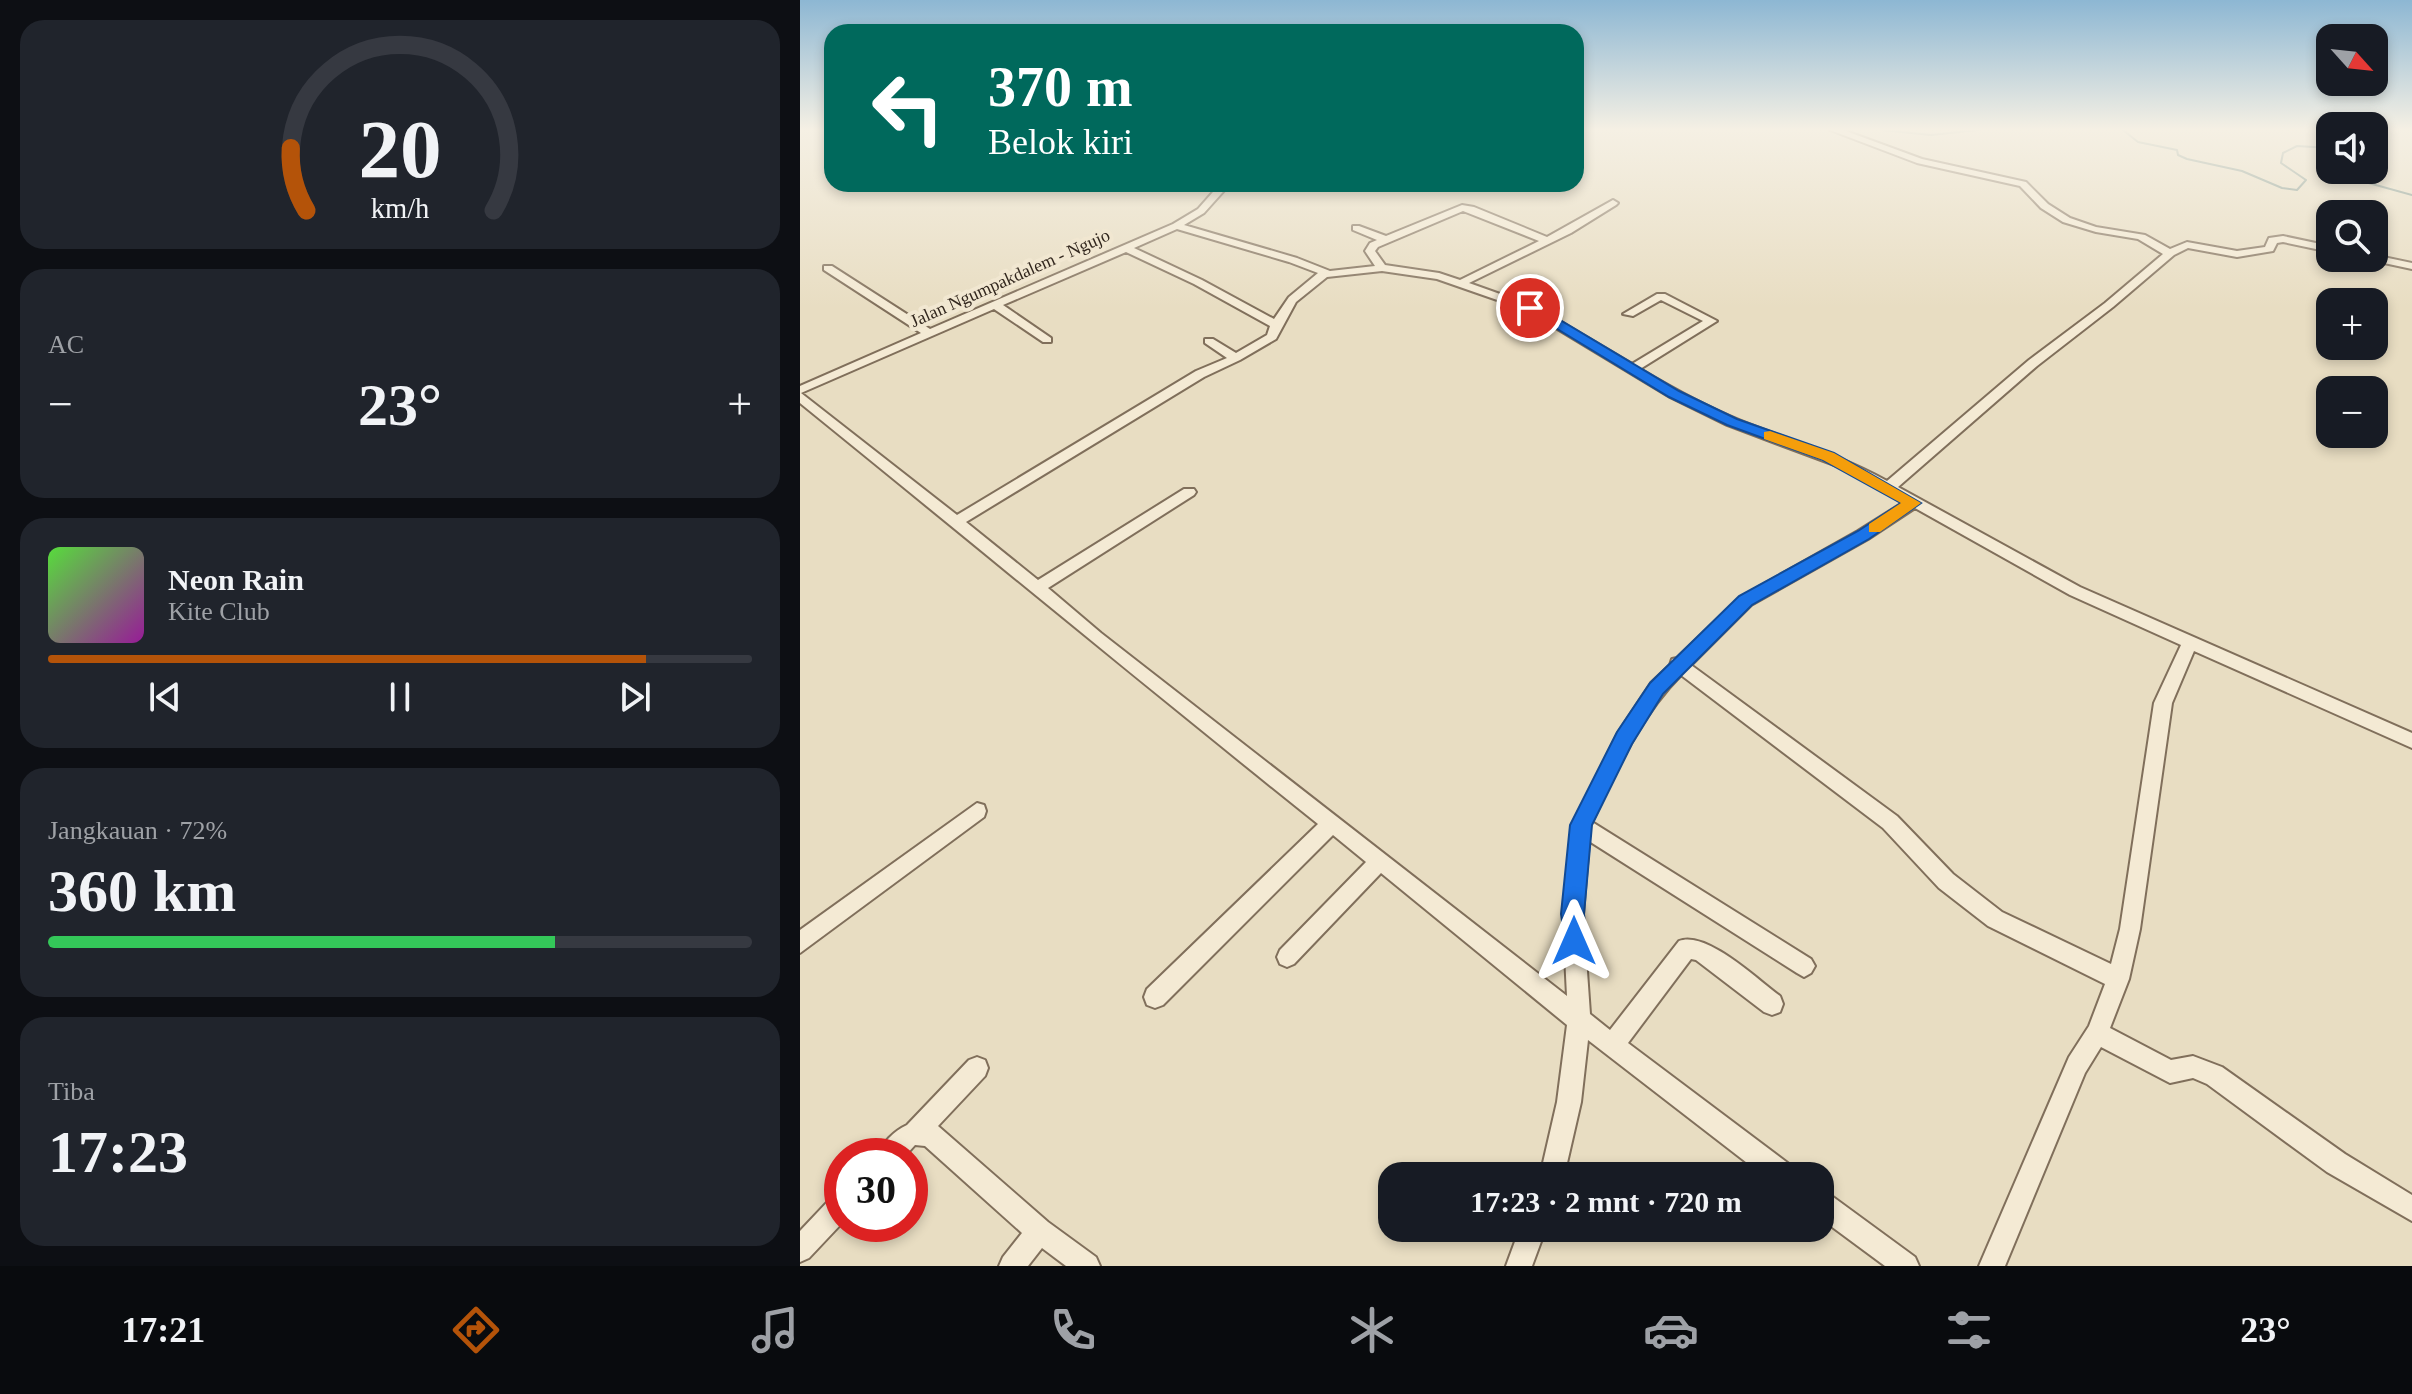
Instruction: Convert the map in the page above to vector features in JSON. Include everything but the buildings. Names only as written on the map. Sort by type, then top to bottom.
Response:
[{"type":"street","points":[[2030,189],[2039,201],[2069,221],[2095,230],[2138,236],[2169,253]]},
{"type":"street","name":"Jalan Ngumpakdalem - Ngujo","points":[[800,390],[1176,226],[1201,211],[1218,192]]},
{"type":"street","points":[[1459,284],[1547,241],[1613,203]]},
{"type":"street","points":[[1382,268],[1371,248],[1466,208],[1547,241]]},
{"type":"street","points":[[1176,226],[1326,273],[1344,275],[1382,268],[1439,276],[1530,308],[1631,369],[1732,422],[1829,456],[2075,591],[2412,741]]},
{"type":"street","points":[[1356,228],[1386,240]]},
{"type":"street","points":[[1888,488],[2033,363],[2109,305],[2169,253],[2187,245],[2250,254],[2269,249],[2273,240],[2283,239],[2316,246]]},
{"type":"street","points":[[1124,247],[1212,289],[1276,325]]},
{"type":"street","points":[[2388,261],[2412,266]]},
{"type":"street","points":[[828,268],[929,333]]},
{"type":"street","points":[[957,521],[1200,374],[1270,338],[1298,290],[1326,273]]},
{"type":"street","points":[[1629,314],[1661,296],[1711,321],[1631,369]]},
{"type":"street","points":[[994,304],[1047,340]]},
{"type":"street","points":[[1209,341],[1236,358]]},
{"type":"street","points":[[800,397],[1331,824],[1612,1046],[1765,1162]]},
{"type":"street","points":[[1038,587],[1189,492]]},
{"type":"street","points":[[1555,1162],[1569,1102],[1579,1020],[1573,914],[1581,825],[1624,738],[1657,688],[1678,664],[1746,601],[1913,503]]},
{"type":"street","points":[[1992,1266],[2077,1065],[2097,1033],[2118,979],[2130,929],[2163,703],[2189,644]]},
{"type":"street","points":[[1678,664],[1890,822],[1946,881],[1995,919],[2118,979]]},
{"type":"street","points":[[800,943],[977,811]]},
{"type":"street","points":[[1155,997],[1331,824]]},
{"type":"street","points":[[1581,825],[1804,966]]},
{"type":"street","points":[[1287,957],[1379,862]]},
{"type":"street","points":[[1612,1046],[1686,948],[1700,950],[1772,1004]]},
{"type":"street","points":[[2097,1033],[2170,1072],[2193,1067],[2214,1075],[2336,1163],[2412,1209]]},
{"type":"street","points":[[909,1138],[977,1068]]},
{"type":"street","points":[[915,1133],[930,1135],[1039,1231],[1087,1266]]},
{"type":"street","points":[[1834,1213],[1906,1266]]},
{"type":"street","points":[[800,1249],[824,1224]]},
{"type":"street","points":[[1012,1266],[1039,1231]]},
{"type":"street","points":[[1519,1266],[1528,1242]]},
{"type":"waterway","points":[[2290,189],[2298,189]]},
{"type":"waterway","points":[[2391,189],[2412,195]]},
{"type":"slow traffic","points":[[1770,436],[1829,456],[1913,503],[1874,528]]},
{"type":"route","points":[[1530,308],[1674,394],[1732,422],[1829,456],[1913,503],[1746,601],[1678,664],[1657,688],[1624,738],[1581,825],[1573,914],[1574,941]]}]
